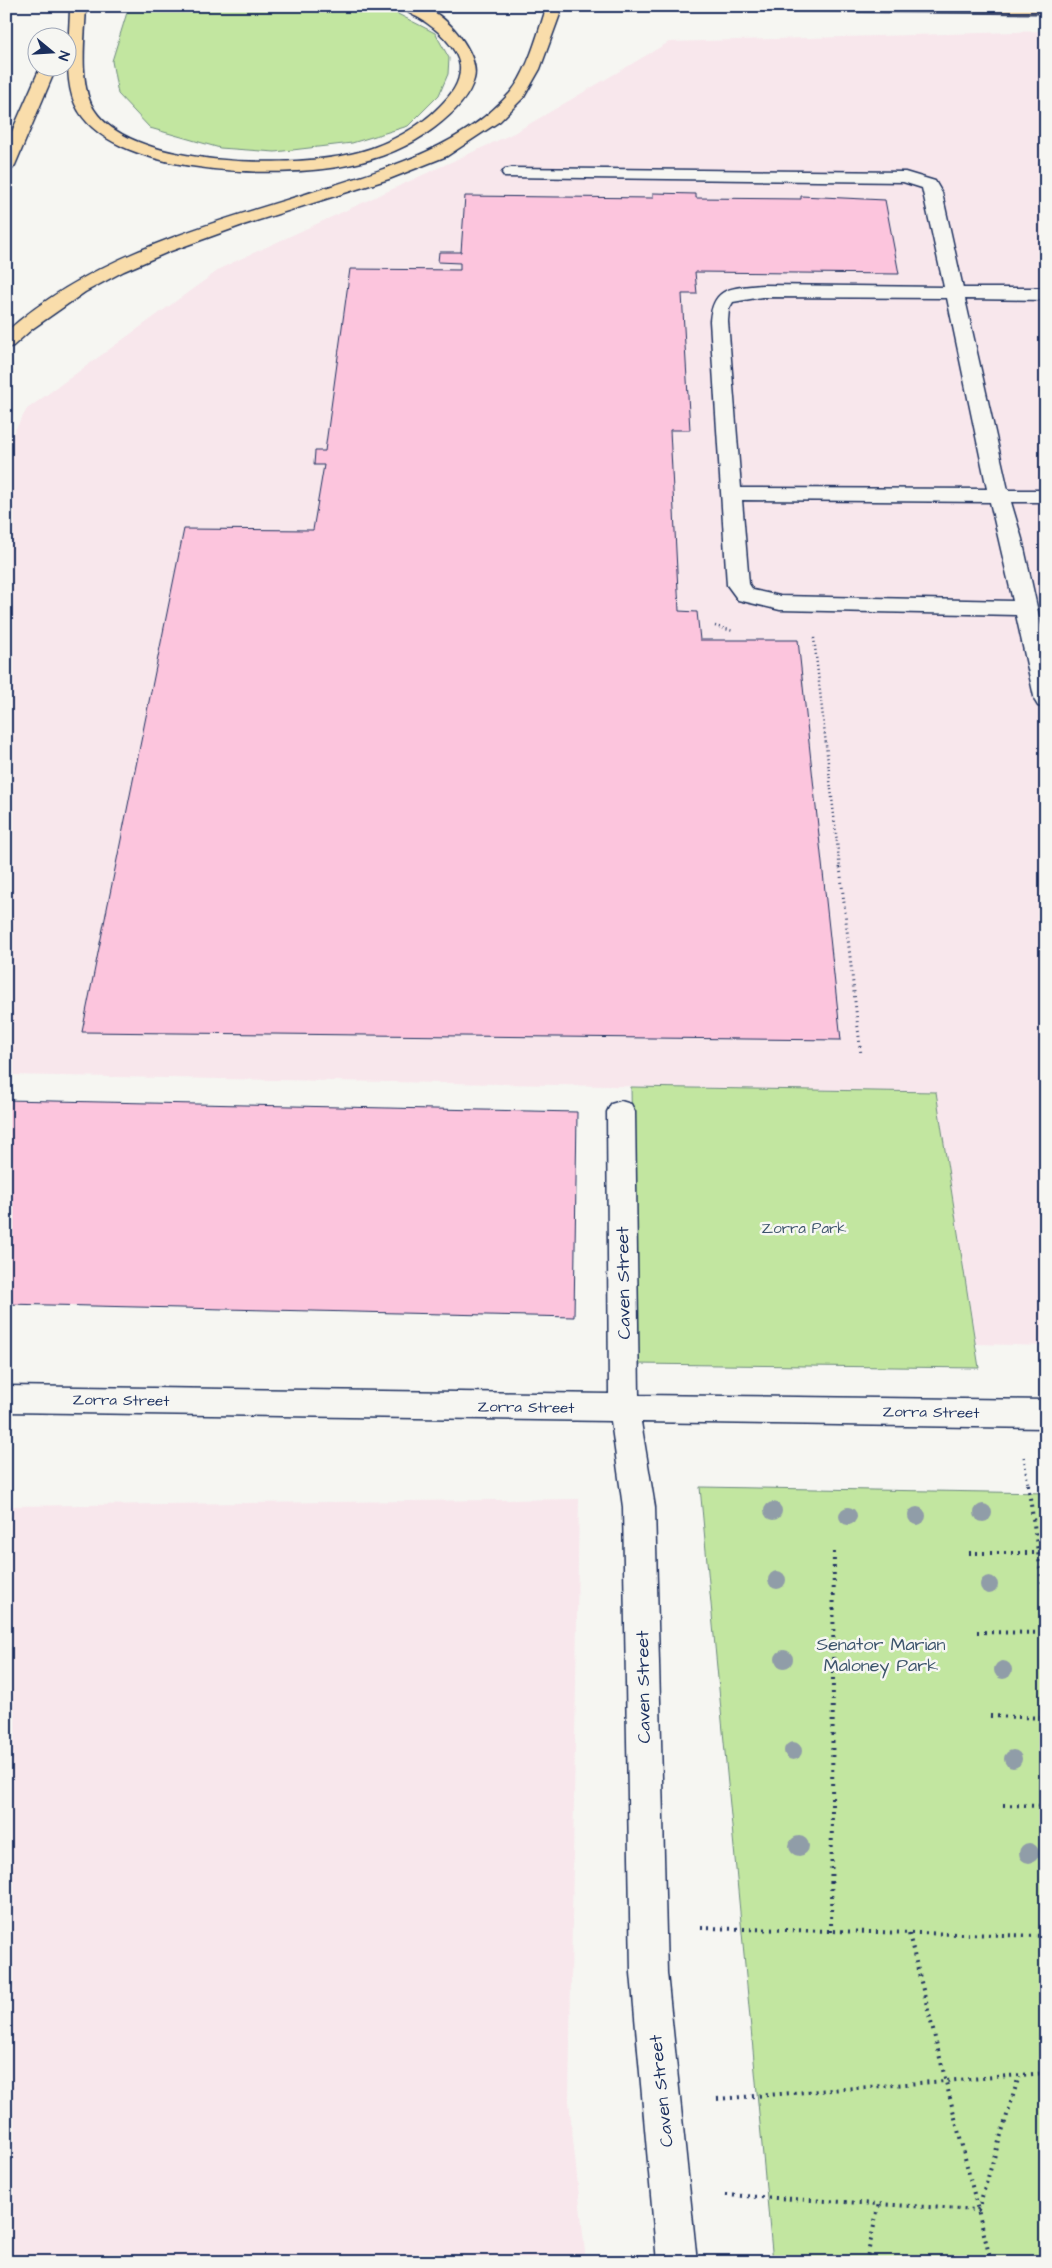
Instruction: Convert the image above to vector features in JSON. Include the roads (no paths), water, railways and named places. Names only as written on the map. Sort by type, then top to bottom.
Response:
[{"type":"main road","points":[[65,28],[74,6]]},
{"type":"main road","points":[[78,6],[78,87],[84,104],[96,122],[114,136],[146,150],[191,161],[227,166],[264,168],[333,163],[377,152],[419,133],[442,116],[459,96],[468,81],[469,67],[465,54],[445,28],[429,16],[408,6]]},
{"type":"main road","points":[[6,342],[25,325],[79,288],[127,263],[225,225],[383,175],[441,152],[494,117],[518,94],[532,69],[555,6]]},
{"type":"main road","points":[[781,6],[1046,8]]},
{"type":"main road","points":[[6,165],[44,78]]},
{"type":"street","points":[[511,173],[914,178],[929,185],[934,193],[999,497],[1046,701]]},
{"type":"street","points":[[1026,608],[780,603],[746,595],[738,585],[719,321],[720,309],[725,298],[740,293],[780,290],[1046,294]]},
{"type":"street","points":[[731,494],[1046,496]]},
{"type":"street","name":"Caven Street","points":[[621,1112],[624,1408],[639,1507],[649,1973],[677,2262]]},
{"type":"street","name":"Zorra Street","points":[[6,1398],[1032,1414]]},
{"type":"park label","name":"Zorra Park","points":[[804,1228]]},
{"type":"park label","name":"Senator Marian Maloney Park","points":[[881,1654]]}]
